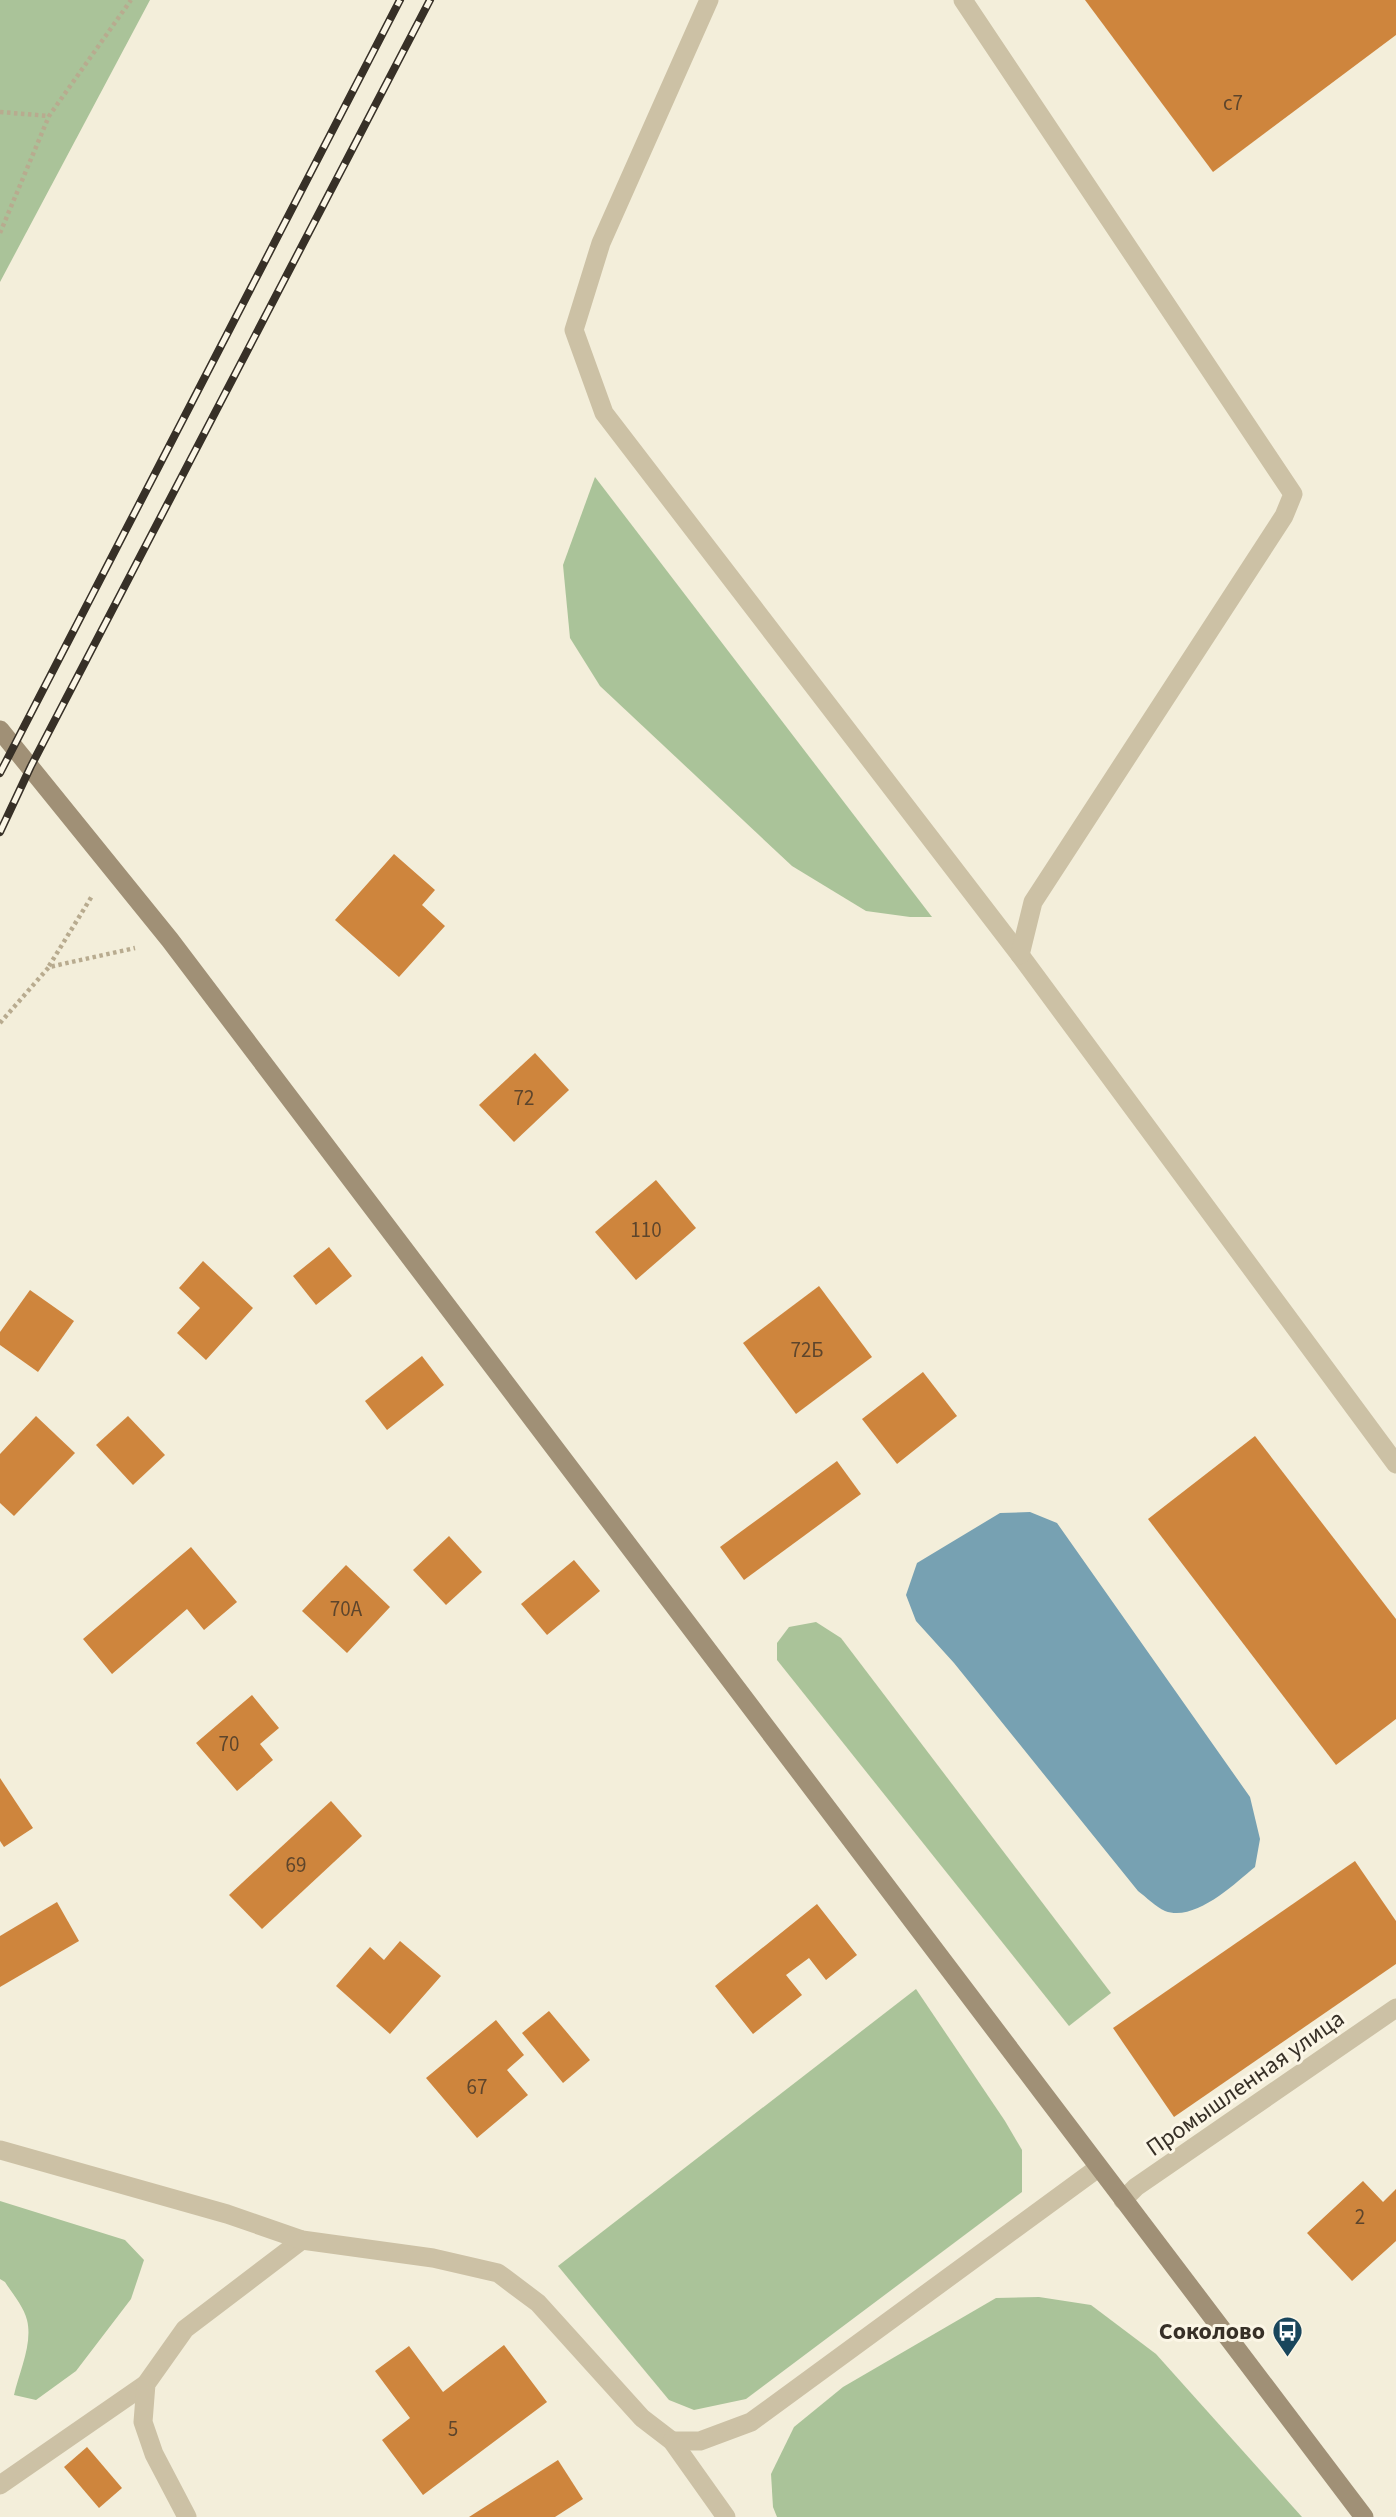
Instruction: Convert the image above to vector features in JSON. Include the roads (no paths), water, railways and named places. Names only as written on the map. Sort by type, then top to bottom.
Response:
[{"type":"main road","points":[[0,730],[170,940],[1364,2517]]},
{"type":"street","points":[[709,0],[601,243],[574,330],[604,413],[1020,955],[1396,1464]]},
{"type":"street","points":[[963,0],[1293,494],[1283,516],[1033,902],[1020,955]]},
{"type":"street","name":"Промышленная улица","points":[[1123,2200],[1136,2188],[1396,2008]]},
{"type":"street","points":[[0,2150],[227,2214],[302,2239],[433,2258],[498,2273],[538,2303],[642,2418],[672,2441],[726,2517]]},
{"type":"street","points":[[672,2441],[700,2441],[751,2422],[1098,2168]]},
{"type":"street","points":[[0,2485],[146,2384],[185,2329],[302,2239]]},
{"type":"street","points":[[146,2384],[143,2422],[154,2454],[187,2517]]},
{"type":"water","points":[[1030,1512],[1057,1523],[1250,1797],[1260,1839],[1255,1867],[1225,1892],[1201,1907],[1177,1913],[1165,1911],[1138,1891],[954,1663],[916,1621],[906,1595],[917,1563],[1000,1513]]},
{"type":"railway","points":[[0,773],[400,0]]},
{"type":"railway","points":[[0,832],[31,766],[430,0]]},
{"type":"place","name":"Соколово","points":[[1288,2358]]}]
